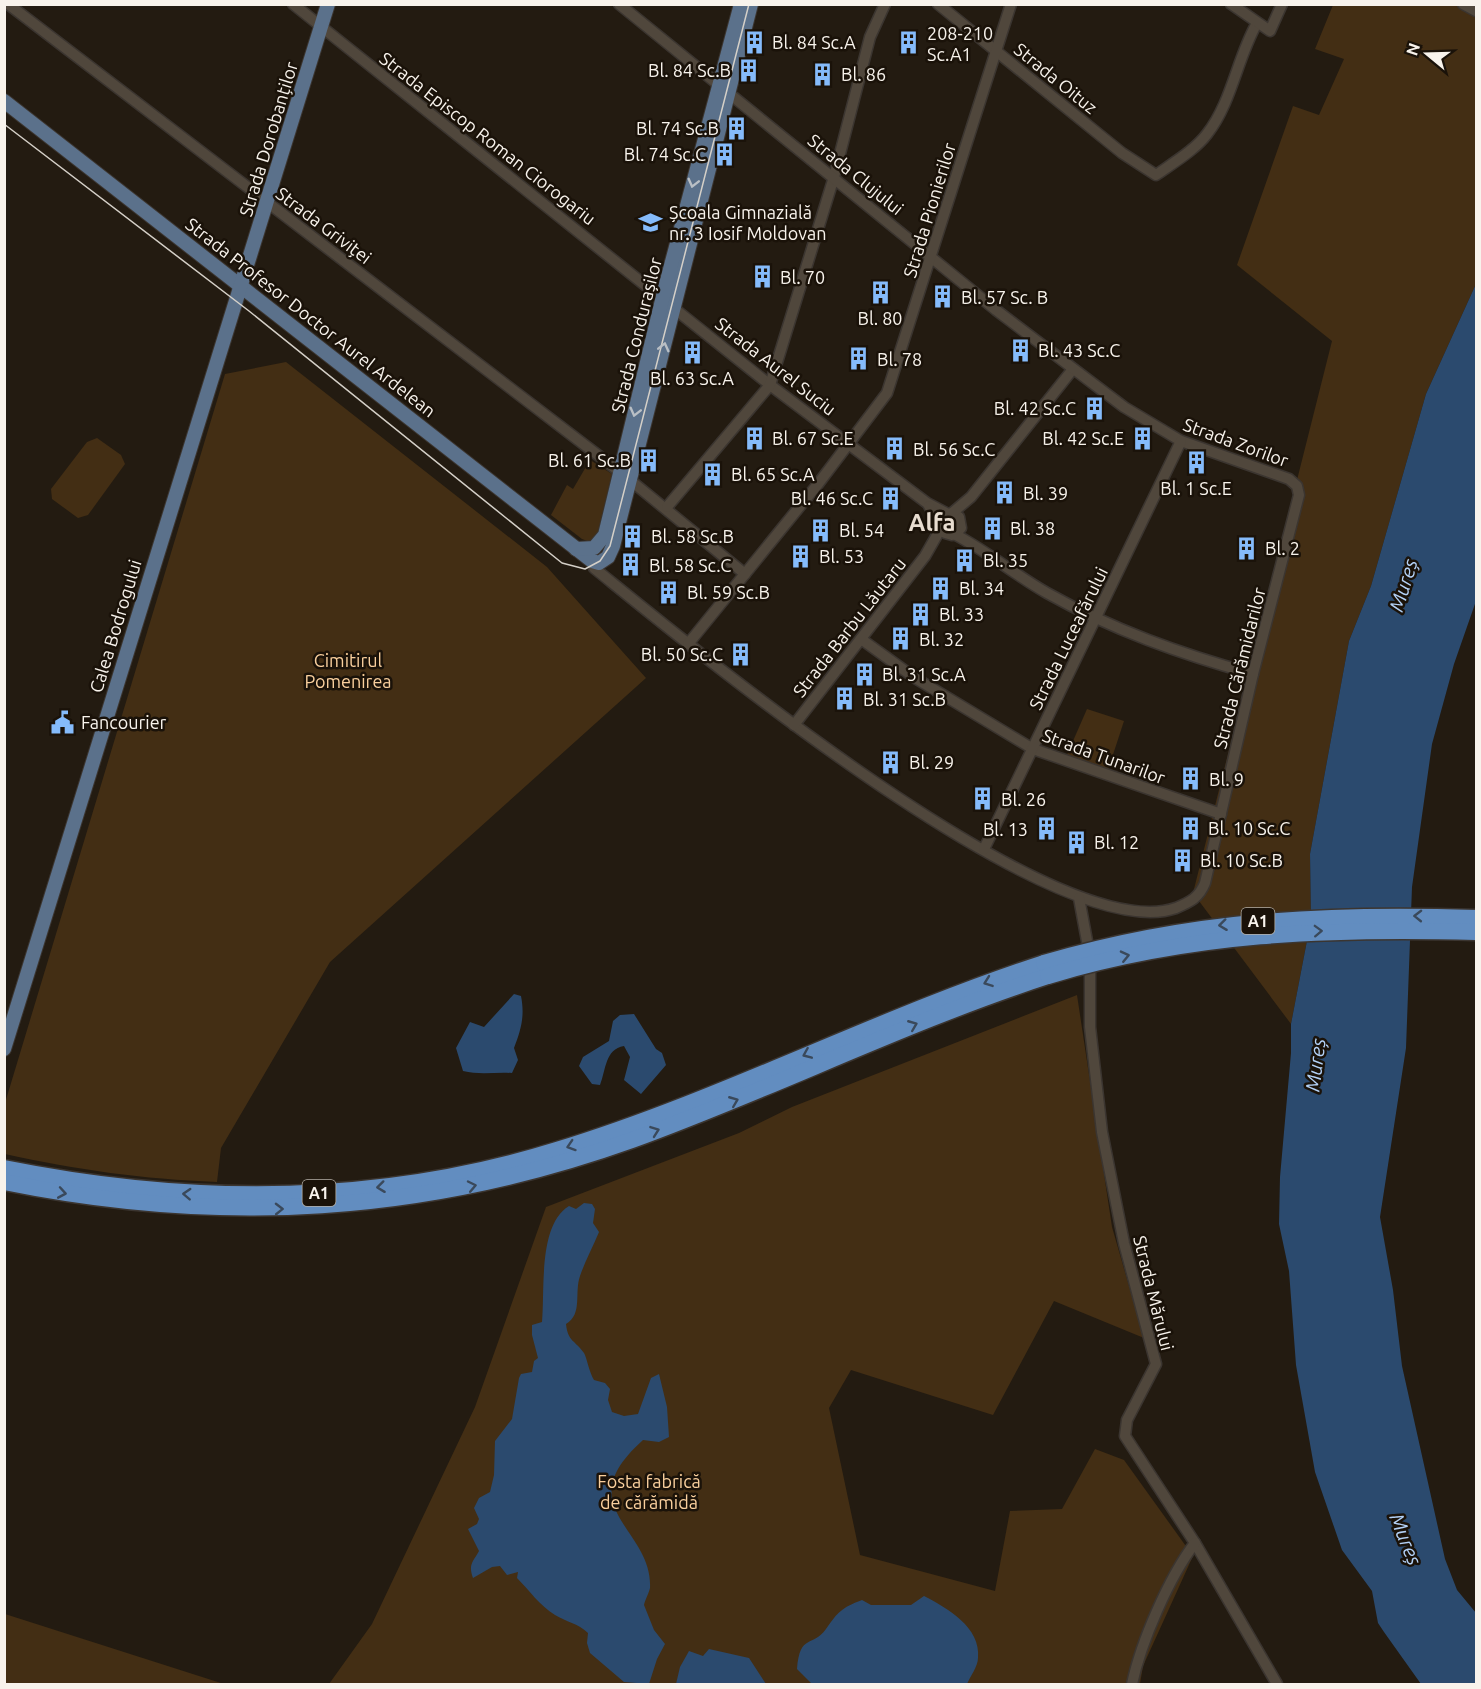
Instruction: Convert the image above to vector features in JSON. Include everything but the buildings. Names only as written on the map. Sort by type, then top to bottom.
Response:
[{"type":"highway","name":"A1","points":[[4,1182],[79,1196],[163,1206],[246,1209],[316,1207],[392,1200],[476,1185],[558,1165],[629,1133],[677,1116],[906,1013],[1147,937],[1264,920],[1370,916],[1476,918]]},
{"type":"highway","name":"A1","points":[[1046,970],[1163,948],[1262,934],[1362,930],[1476,932]]},
{"type":"highway","name":"A1","points":[[4,1168],[87,1183],[166,1192],[247,1196],[317,1193],[392,1186],[474,1172],[629,1133]]},
{"type":"main road","name":"Strada Dorobanților","points":[[241,284],[328,4]]},
{"type":"main road","name":"Strada Condurașilor","points":[[576,549],[591,549],[603,539],[625,476],[674,306],[724,90],[741,4]]},
{"type":"main road","name":"Strada Condurașilor","points":[[608,557],[614,546],[625,476],[662,297],[751,4]]},
{"type":"main road","name":"Strada Profesor Doctor Aurel Ardelean","points":[[4,101],[241,284],[594,563]]},
{"type":"main road","name":"Calea Bodrogului","points":[[4,1049],[241,284]]},
{"type":"main road","points":[[594,563],[601,563],[608,557]]},
{"type":"street","name":"Strada Griviței","points":[[8,4],[667,507],[745,574]]},
{"type":"street","name":"Strada Episcop Roman Ciorogariu","points":[[293,4],[662,297]]},
{"type":"street","name":"Strada Clujului","points":[[619,4],[933,256],[996,310],[1073,369]]},
{"type":"street","points":[[667,507],[770,386],[834,177],[855,102],[864,57],[885,4]]},
{"type":"street","name":"Strada Oituz","points":[[938,4],[1122,153],[1156,175],[1207,134],[1217,118],[1240,56],[1257,23]]},
{"type":"street","name":"Strada Pionierilor","points":[[688,644],[887,393],[933,256],[1011,4]]},
{"type":"street","points":[[1231,4],[1270,31],[1282,4]]},
{"type":"street","points":[[1463,4],[1475,11]]},
{"type":"street","name":"Strada Aurel Suciu","points":[[662,297],[770,386],[927,503],[976,546],[1045,592],[1096,619],[1165,648],[1253,674]]},
{"type":"street","name":"Strada Zorilor","points":[[1073,369],[1124,407],[1181,441],[1284,477],[1297,486]]},
{"type":"street","name":"Strada Barbu Lăutaru","points":[[794,725],[1073,369]]},
{"type":"street","name":"Strada Luceafărului","points":[[984,849],[1181,441]]},
{"type":"street","name":"Strada Cărămidarilor","points":[[1201,892],[1253,674],[1298,501],[1297,486]]},
{"type":"street","name":"Strada Condurașilor","points":[[602,575],[608,557]]},
{"type":"street","name":"Strada Profesor Doctor Aurel Ardelean","points":[[594,563],[602,570],[602,575],[688,644],[843,762],[1031,876],[1079,898],[1118,908],[1158,912],[1192,902],[1201,892]]},
{"type":"street","name":"Strada Tunarilor","points":[[861,639],[915,678],[1033,749],[1221,814]]},
{"type":"street","name":"Strada Mărului","points":[[1079,898],[1090,957],[1090,1028],[1102,1132],[1124,1243],[1156,1364],[1127,1420],[1125,1436],[1195,1543],[1277,1684]]},
{"type":"street","points":[[1132,1684],[1143,1648],[1174,1574],[1195,1543]]},
{"type":"green space","points":[[1333,5],[1476,5],[1476,284],[1426,394],[1371,586],[1349,641],[1310,854],[1311,920],[1291,1024],[1193,893],[1332,341],[1237,265],[1293,106],[1319,115],[1344,59],[1315,49]]},
{"type":"green space","name":"Cimitirul Pomenirea","points":[[286,362],[547,567],[646,678],[330,962],[221,1148],[217,1182],[110,1173],[5,1154],[5,1103],[225,374]]},
{"type":"green space","points":[[97,438],[121,455],[125,464],[88,515],[78,518],[52,499],[51,489],[87,442]]},
{"type":"green space","points":[[590,460],[612,474],[597,536],[590,542],[582,539],[551,515],[567,485],[573,489]]},
{"type":"green space","points":[[1087,709],[1124,721],[1107,773],[1066,757]]},
{"type":"green space","name":"Fosta fabrică de cărămidă","points":[[1077,995],[1112,1227],[1144,1338],[1054,1301],[993,1415],[851,1370],[829,1408],[860,1555],[995,1591],[1010,1511],[1062,1509],[1095,1449],[1124,1460],[1193,1556],[1143,1666],[1140,1684],[329,1684],[372,1624],[475,1407],[546,1207],[739,1133],[792,1107]]},
{"type":"green space","points":[[5,1614],[224,1684],[5,1684]]},
{"type":"water","name":"Mureș","points":[[1476,284],[1476,601],[1454,664],[1432,744],[1412,887],[1406,1048],[1380,1217],[1393,1290],[1402,1366],[1445,1559],[1457,1590],[1476,1613],[1476,1684],[1421,1684],[1378,1623],[1372,1591],[1342,1550],[1315,1472],[1296,1365],[1289,1271],[1279,1224],[1280,1177],[1291,1053],[1291,1024],[1311,920],[1310,854],[1349,641],[1371,586],[1426,394]]},
{"type":"water","points":[[514,994],[521,996],[523,1010],[514,1048],[518,1060],[512,1073],[463,1071],[456,1048],[470,1022],[484,1027]]},
{"type":"water","points":[[634,1014],[656,1049],[662,1053],[666,1065],[641,1094],[624,1080],[630,1057],[624,1046],[613,1051],[607,1061],[600,1085],[592,1084],[579,1066],[583,1057],[609,1041],[613,1021],[620,1015]]},
{"type":"water","points":[[584,1203],[592,1204],[595,1209],[593,1223],[599,1232],[580,1276],[575,1315],[566,1324],[568,1334],[584,1353],[594,1380],[605,1383],[610,1389],[608,1400],[612,1412],[624,1416],[638,1414],[651,1378],[659,1374],[667,1407],[669,1437],[659,1442],[643,1440],[622,1463],[612,1483],[613,1501],[619,1517],[639,1549],[647,1567],[650,1588],[644,1605],[654,1630],[665,1644],[657,1659],[649,1684],[624,1682],[590,1653],[587,1643],[588,1633],[544,1607],[517,1578],[518,1572],[507,1575],[500,1566],[492,1567],[473,1578],[471,1569],[479,1551],[468,1529],[477,1524],[479,1519],[474,1508],[479,1498],[490,1492],[494,1475],[495,1441],[512,1419],[521,1374],[532,1372],[534,1361],[538,1358],[532,1325],[542,1322],[545,1259],[552,1228],[559,1215],[569,1206],[576,1209]]},
{"type":"water","points":[[924,1596],[943,1606],[961,1620],[974,1637],[978,1661],[967,1684],[812,1684],[797,1669],[804,1646],[821,1635],[837,1614],[845,1608],[862,1600],[871,1605],[911,1605]]},
{"type":"water","points":[[709,1649],[749,1658],[766,1684],[676,1684],[680,1667],[689,1651],[703,1656]]},
{"type":"tram line","points":[[4,124],[249,311],[562,563],[585,569],[600,561],[610,546],[749,4]]},
{"type":"place","name":"Bl. 84 Sc.A","points":[[754,42]]},
{"type":"place","name":"208-210 Sc.A1","points":[[909,43]]},
{"type":"place","name":"Bl. 84 Sc.B","points":[[749,70]]},
{"type":"place","name":"Bl. 86","points":[[823,74]]},
{"type":"place","name":"Bl. 74 Sc.B","points":[[737,128]]},
{"type":"place","name":"Bl. 74 Sc.C","points":[[724,154]]},
{"type":"place","name":"Școala Gimnazială nr. 3 Iosif Moldovan","points":[[651,222]]},
{"type":"place","name":"Bl. 70","points":[[762,277]]},
{"type":"place","name":"Bl. 80","points":[[880,292]]},
{"type":"place","name":"Bl. 57 Sc. B","points":[[943,297]]},
{"type":"place","name":"Bl. 43 Sc.C","points":[[1020,350]]},
{"type":"place","name":"Bl. 63 Sc.A","points":[[692,352]]},
{"type":"place","name":"Bl. 78","points":[[859,359]]},
{"type":"place","name":"Bl. 42 Sc.C","points":[[1094,408]]},
{"type":"place","name":"Bl. 67 Sc.E","points":[[754,438]]},
{"type":"place","name":"Bl. 42 Sc.E","points":[[1142,438]]},
{"type":"place","name":"Bl. 56 Sc.C","points":[[895,449]]},
{"type":"place","name":"Bl. 61 Sc.B","points":[[649,460]]},
{"type":"place","name":"Bl. 1 Sc.E","points":[[1196,462]]},
{"type":"place","name":"Bl. 65 Sc.A","points":[[713,474]]},
{"type":"place","name":"Bl. 39","points":[[1005,493]]},
{"type":"place","name":"Bl. 46 Sc.C","points":[[891,498]]},
{"type":"place","name":"Bl. 38","points":[[992,528]]},
{"type":"place","name":"Bl. 54","points":[[821,530]]},
{"type":"place","name":"Bl. 58 Sc.B","points":[[633,536]]},
{"type":"place","name":"Bl. 2","points":[[1247,548]]},
{"type":"place","name":"Bl. 53","points":[[801,556]]},
{"type":"place","name":"Bl. 35","points":[[965,560]]},
{"type":"place","name":"Bl. 58 Sc.C","points":[[631,565]]},
{"type":"place","name":"Bl. 34","points":[[941,588]]},
{"type":"place","name":"Bl. 59 Sc.B","points":[[669,592]]},
{"type":"place","name":"Bl. 33","points":[[921,614]]},
{"type":"place","name":"Bl. 32","points":[[901,639]]},
{"type":"place","name":"Bl. 50 Sc.C","points":[[741,654]]},
{"type":"place","name":"Bl. 31 Sc.A","points":[[864,674]]},
{"type":"place","name":"Bl. 31 Sc.B","points":[[845,699]]},
{"type":"place","name":"Fancourier","points":[[63,722]]},
{"type":"place","name":"Bl. 29","points":[[891,762]]},
{"type":"place","name":"Bl. 9","points":[[1191,779]]},
{"type":"place","name":"Bl. 26","points":[[983,799]]},
{"type":"place","name":"Bl. 10 Sc.C","points":[[1190,828]]},
{"type":"place","name":"Bl. 13","points":[[1046,829]]},
{"type":"place","name":"Bl. 12","points":[[1076,842]]},
{"type":"place","name":"Bl. 10 Sc.B","points":[[1182,860]]},
{"type":"district","name":"Alfa","points":[[932,522]]}]
